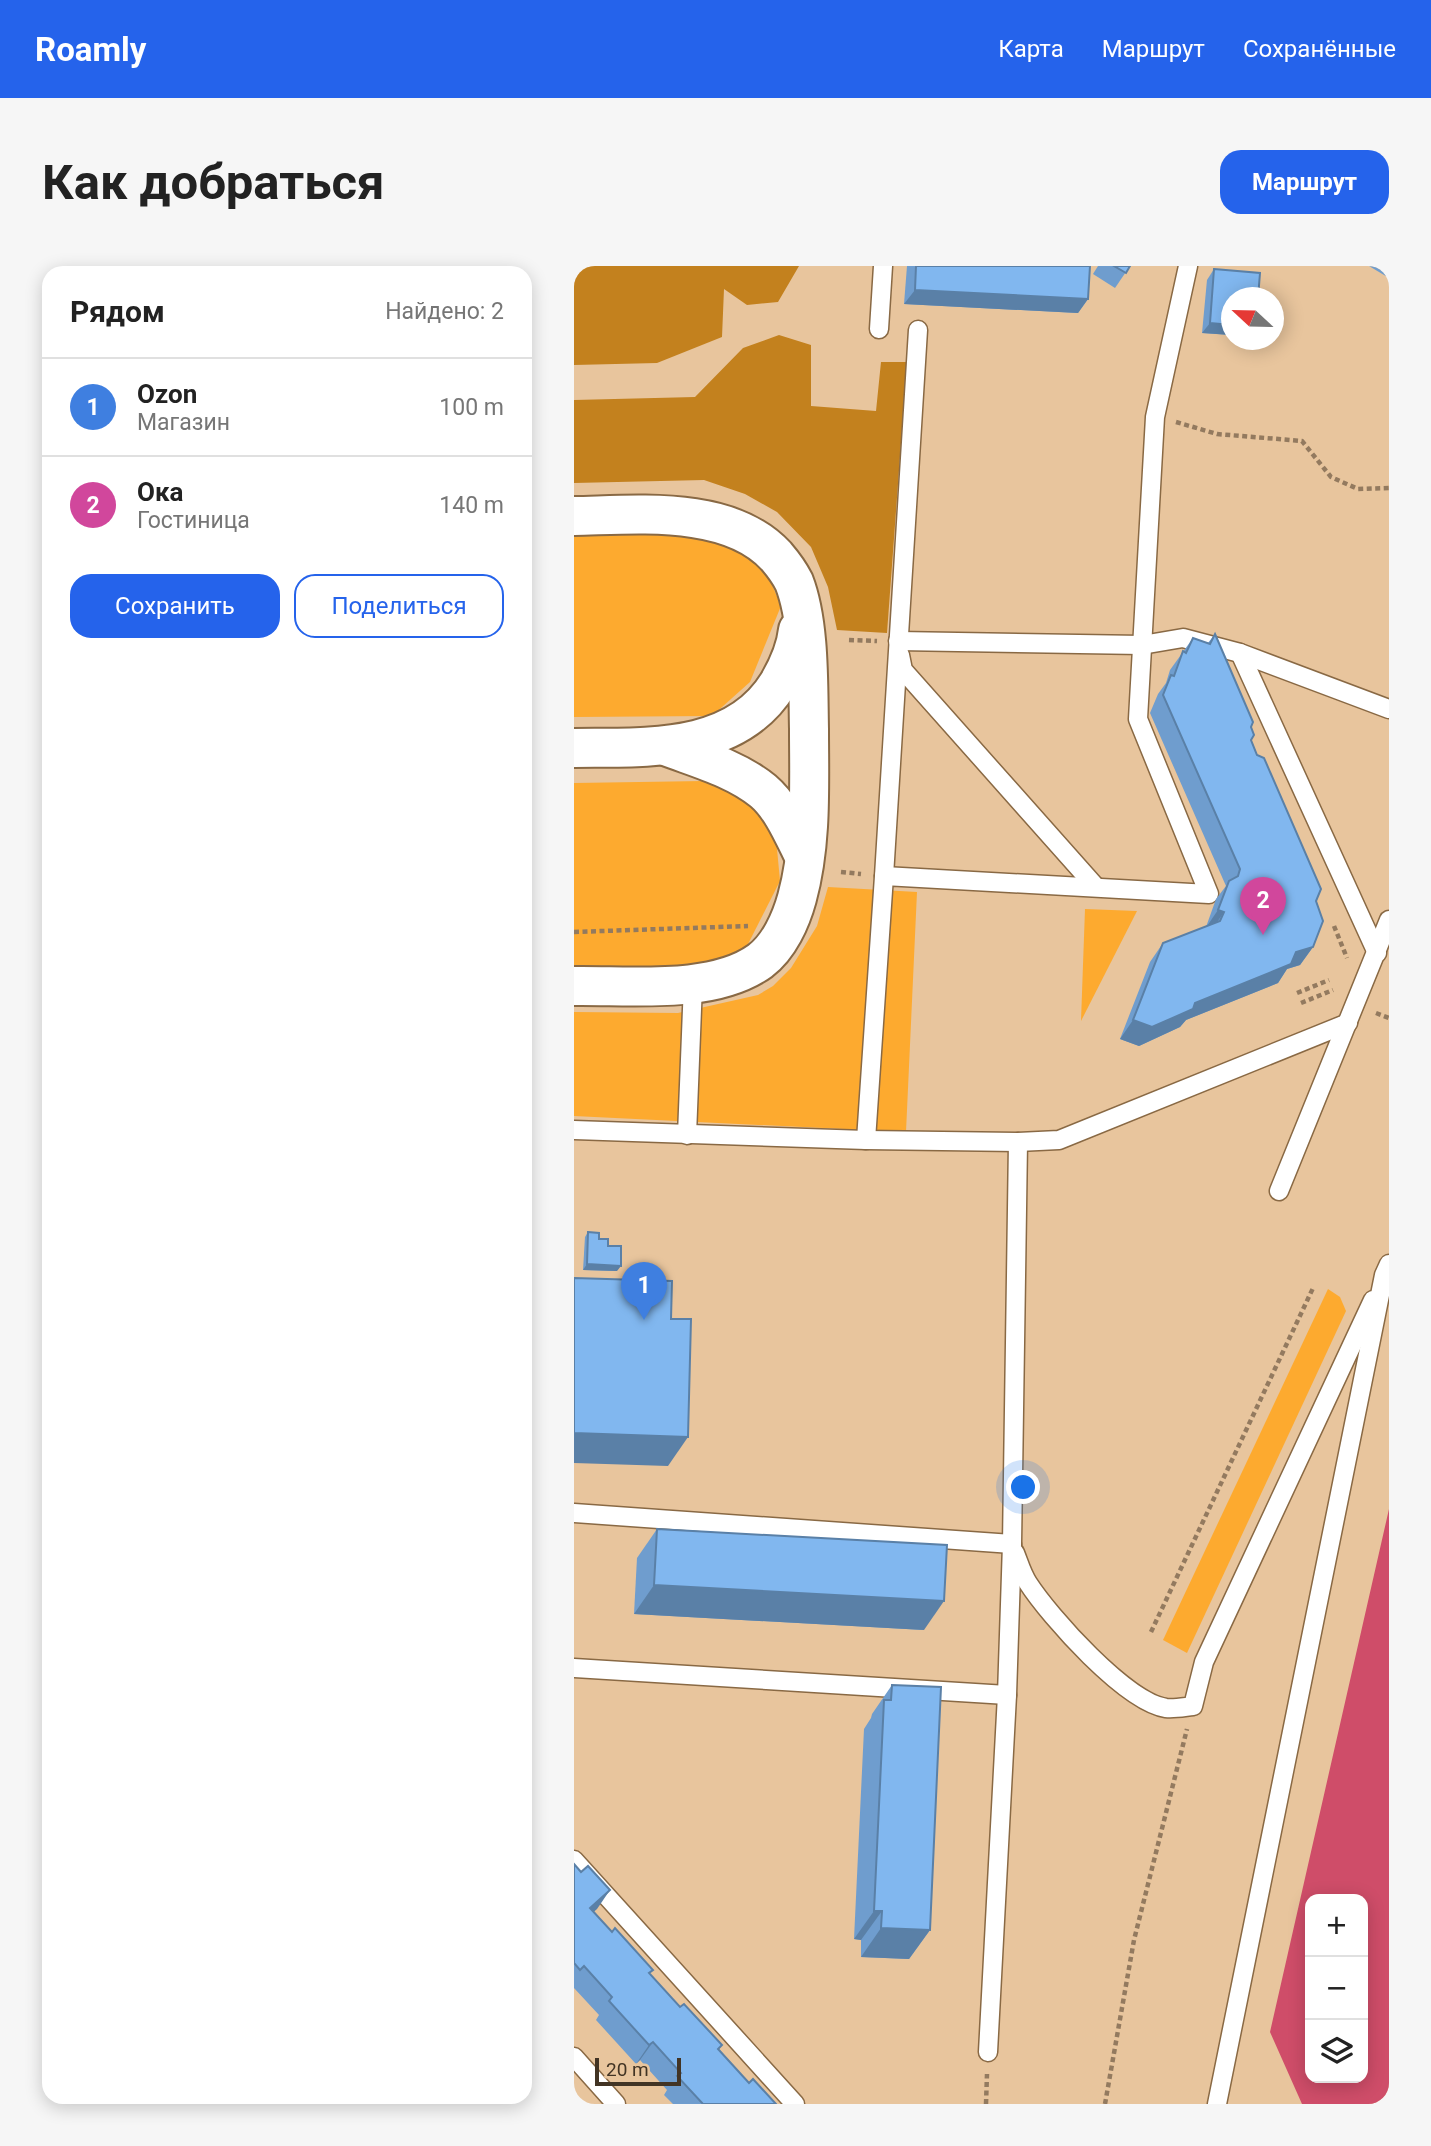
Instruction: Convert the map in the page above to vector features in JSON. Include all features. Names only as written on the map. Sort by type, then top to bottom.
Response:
[{"type":"street","points":[[574,516],[653,514],[717,523],[747,535],[775,555],[793,581],[808,660],[809,818],[797,897],[785,930],[762,960],[734,976],[692,984],[574,986]]},
{"type":"street","points":[[574,748],[668,747],[723,732],[752,715],[772,693],[788,667],[797,638],[800,607]]},
{"type":"street","points":[[668,747],[724,768],[764,792],[785,819],[804,856]]},
{"type":"lane","points":[[879,329],[883,266]]},
{"type":"lane","points":[[884,876],[1209,894],[1138,719],[1155,416],[1188,266]]},
{"type":"lane","points":[[866,1140],[918,330]]},
{"type":"lane","points":[[898,641],[1142,645],[1183,638],[1240,653],[1389,709]]},
{"type":"lane","points":[[898,641],[903,670],[1095,887]]},
{"type":"lane","points":[[1240,653],[1377,953]]},
{"type":"lane","points":[[1279,1191],[1389,920]]},
{"type":"lane","points":[[687,1135],[692,984]]},
{"type":"lane","points":[[574,1130],[866,1140],[1059,1140],[1348,1023]]},
{"type":"lane","points":[[988,2052],[1007,1695],[1012,1544],[1017,1142]]},
{"type":"lane","points":[[1012,1544],[1026,1580],[1048,1611],[1115,1679],[1138,1697],[1166,1708],[1193,1706],[1204,1662],[1387,1269]]},
{"type":"lane","points":[[1217,2104],[1387,1269]]},
{"type":"lane","points":[[574,1513],[1012,1544]]},
{"type":"lane","points":[[574,1668],[1007,1695]]},
{"type":"lane","points":[[574,1860],[795,2104]]},
{"type":"lane","points":[[574,2057],[616,2104]]},
{"type":"path","points":[[1155,416],[1217,434],[1301,440],[1331,477],[1359,489],[1389,488]]},
{"type":"path","points":[[574,932],[746,927],[753,921]]},
{"type":"path","points":[[1334,926],[1347,958]]},
{"type":"path","points":[[1297,993],[1329,980]]},
{"type":"path","points":[[1301,1003],[1334,990]]},
{"type":"path","points":[[1151,1632],[1314,1286]]},
{"type":"path","points":[[1105,2104],[1134,1940],[1193,1706]]},
{"type":"path","points":[[986,2104],[988,2052]]},
{"type":"shaded area","points":[[574,266],[799,266],[778,302],[747,305],[724,289],[722,337],[657,363],[574,365]]},
{"type":"shaded area","points":[[779,335],[811,345],[811,406],[876,411],[881,362],[907,362],[887,633],[837,630],[828,587],[811,547],[777,512],[745,494],[704,480],[574,483],[574,400],[695,397],[743,348]]},
{"type":"shaded area","points":[[635,532],[702,535],[760,556],[781,606],[750,682],[712,716],[574,717],[574,536]]},
{"type":"shaded area","points":[[704,781],[746,797],[776,838],[780,881],[744,952],[705,967],[574,966],[574,783]]},
{"type":"shaded area","points":[[828,887],[917,892],[906,1132],[574,1116],[574,1012],[678,1013],[758,995],[773,986],[791,968],[817,926]]},
{"type":"shaded area","points":[[1085,909],[1137,911],[1081,1021]]},
{"type":"shaded area","points":[[1328,1289],[1340,1297],[1346,1311],[1187,1653],[1163,1640]]},
{"type":"shaded area","points":[[1389,1509],[1389,2104],[1302,2104],[1270,2032]]},
{"type":"building","points":[[916,266],[1090,266],[1088,299],[915,290]]},
{"type":"building","points":[[1114,266],[1130,266],[1126,273]]},
{"type":"building","points":[[1214,269],[1260,273],[1259,287],[1221,287],[1221,324],[1210,323]]},
{"type":"building","points":[[1215,634],[1253,722],[1251,727],[1254,735],[1251,740],[1257,755],[1264,758],[1321,889],[1316,901],[1323,921],[1313,947],[1296,952],[1291,964],[1195,1003],[1193,1009],[1152,1027],[1133,1020],[1163,943],[1220,921],[1224,912],[1218,910],[1229,881],[1238,876],[1240,869],[1163,695],[1171,675],[1174,676],[1183,651],[1186,653],[1193,638],[1210,644]]},
{"type":"building","points":[[588,1232],[599,1233],[599,1239],[608,1239],[608,1246],[621,1246],[621,1266],[587,1264]]},
{"type":"building","points":[[574,1278],[672,1281],[671,1319],[691,1319],[688,1437],[574,1433]]},
{"type":"building","points":[[657,1529],[947,1545],[944,1601],[654,1585]]},
{"type":"building","points":[[892,1685],[941,1687],[930,1930],[881,1928],[882,1911],[874,1911],[884,1700],[891,1700]]},
{"type":"building","points":[[574,1864],[581,1872],[588,1866],[610,1890],[590,1908],[612,1932],[615,1928],[653,1970],[649,1973],[680,2007],[684,2004],[722,2045],[718,2049],[749,2083],[753,2079],[776,2104],[703,2104],[677,2076],[681,2073],[653,2042],[649,2045],[609,2001],[612,1997],[584,1966],[580,1970],[574,1963]]},
{"type":"place","name":"Ока","points":[[1263,935]]},
{"type":"place","name":"Ozon","points":[[644,1320]]}]
